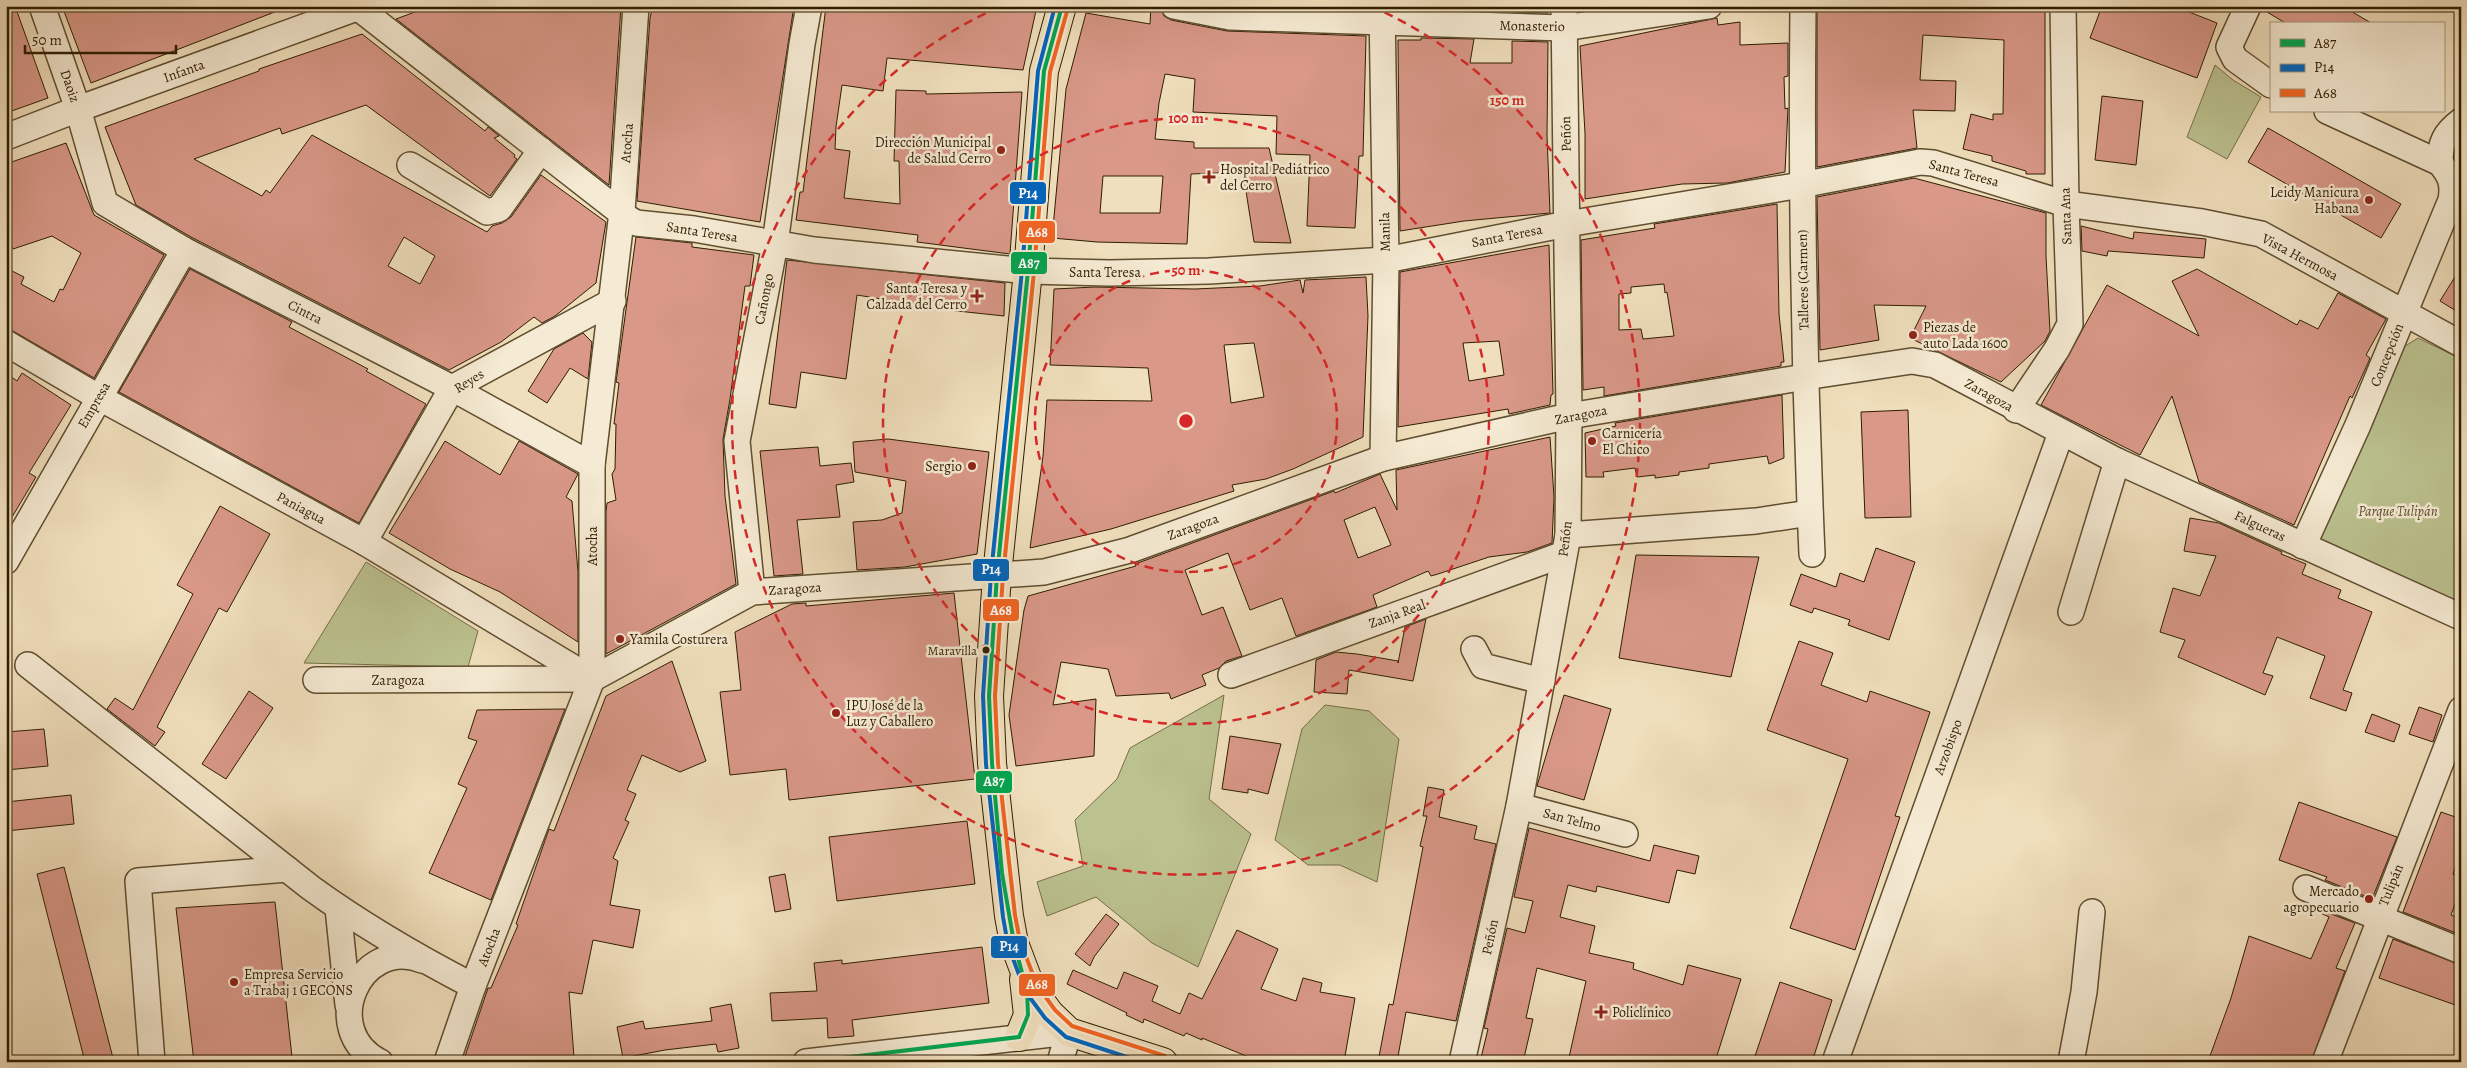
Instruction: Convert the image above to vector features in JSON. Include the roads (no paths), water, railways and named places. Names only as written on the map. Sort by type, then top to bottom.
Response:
[{"type":"main road","points":[[1019,1037],[1028,1015],[1027,991],[1014,942],[1002,873],[989,733],[989,696],[997,575],[1028,271],[1044,71],[1062,6]]},
{"type":"main road","points":[[1022,968],[1039,999],[1050,1014],[1069,1032],[1163,1062]]},
{"type":"street","name":"Daoiz","points":[[42,6],[78,109]]},
{"type":"street","name":"Atocha","points":[[447,1062],[456,1032],[592,679],[592,465],[613,301],[622,212],[636,6]]},
{"type":"street","name":"Cañongo","points":[[752,592],[737,441],[775,244],[802,44],[809,6]]},
{"type":"street","name":"Monasterio","points":[[1174,6],[1230,16],[1382,14],[1564,17],[1709,6]]},
{"type":"street","name":"Talleres (Carmen)","points":[[1803,6],[1801,185],[1805,377],[1812,554]]},
{"type":"street","name":"Santa Ana","points":[[2016,410],[2057,350],[2070,324],[2062,6]]},
{"type":"street","points":[[2248,6],[2230,46],[2235,59],[2270,84]]},
{"type":"street","name":"Infanta","points":[[6,137],[358,7]]},
{"type":"street","name":"Santa Teresa","points":[[358,7],[636,223],[694,229],[775,244],[1028,271],[1109,273],[1209,271],[1386,260],[1567,224],[1801,185],[1920,162],[1942,166],[2066,204]]},
{"type":"street","name":"Manila","points":[[1382,14],[1386,260],[1383,458]]},
{"type":"street","name":"Peñón","points":[[1462,1062],[1519,806],[1566,544],[1569,416],[1564,17]]},
{"type":"street","name":"Cintra","points":[[78,109],[106,203],[184,250],[452,388],[592,465]]},
{"type":"street","points":[[2329,112],[2440,163],[2440,146],[2447,132],[2461,121]]},
{"type":"street","points":[[410,166],[487,212],[493,212],[499,208],[541,150]]},
{"type":"street","name":"Concepción","points":[[2303,546],[2358,425],[2450,200],[2453,186],[2449,174],[2440,163]]},
{"type":"street","name":"Vista Hermosa","points":[[2066,204],[2202,222],[2261,234],[2461,344]]},
{"type":"street","name":"Empresa","points":[[6,561],[98,397],[184,250]]},
{"type":"street","name":"Reyes","points":[[364,542],[452,388],[613,301]]},
{"type":"street","name":"Paniagua","points":[[6,343],[98,397],[364,542],[592,679]]},
{"type":"street","name":"Zaragoza","points":[[316,680],[592,679],[752,592],[1044,572],[1130,550],[1383,458],[1569,416],[1805,377],[1920,361],[1935,365],[2061,433]]},
{"type":"street","name":"Falgueras","points":[[2061,433],[2117,461],[2461,617]]},
{"type":"street","name":"Arzobispo","points":[[1835,1062],[2061,433]]},
{"type":"street","points":[[2071,612],[2117,461]]},
{"type":"street","name":"Zanja Real","points":[[1231,676],[1566,544],[1810,513]]},
{"type":"street","points":[[1474,650],[1483,666],[1542,681]]},
{"type":"street","points":[[28,665],[338,908],[432,964],[474,986]]},
{"type":"street","name":"Tulipán","points":[[2325,1062],[2379,917],[2461,710]]},
{"type":"street","name":"San Telmo","points":[[1519,806],[1625,834]]},
{"type":"street","points":[[152,1062],[138,881],[287,869]]},
{"type":"street","points":[[2306,888],[2461,952]]},
{"type":"street","points":[[338,908],[352,1062]]},
{"type":"street","points":[[2071,1062],[2084,992],[2092,912]]},
{"type":"street","points":[[380,1062],[372,1058],[360,1046],[352,1031],[349,1014],[351,998],[358,982],[368,970],[383,961],[399,957],[416,958],[432,964],[444,974],[453,986],[459,1001],[460,1016],[456,1032],[448,1047],[429,1062]]},
{"type":"street","points":[[806,1062],[1069,1032],[1060,1062]]},
{"type":"place","name":"Dirección Municipal de Salud Cerro","points":[[1001,150]]},
{"type":"place","name":"Hospital Pediátrico del Cerro","points":[[1209,177]]},
{"type":"place","name":"Leidy Manicura Habana","points":[[2369,200]]},
{"type":"place","name":"Santa Teresa y Calzada del Cerro","points":[[977,296]]},
{"type":"place","name":"Piezas de auto Lada 1600","points":[[1913,335]]},
{"type":"place","name":"Carnicería El Chico","points":[[1592,441]]},
{"type":"place","name":"Sergio","points":[[972,466]]},
{"type":"place","name":"Yamila Costurera","points":[[620,639]]},
{"type":"place","name":"Maravilla","points":[[986,650]]},
{"type":"place","name":"IPU José de la Luz y Caballero","points":[[836,713]]},
{"type":"place","name":"Mercado agropecuario","points":[[2369,899]]},
{"type":"place","name":"Empresa Servicio a Trabaj 1 GECONS","points":[[234,982]]},
{"type":"place","name":"Policlínico","points":[[1601,1012]]},
{"type":"park label","name":"Parque Tulipán","points":[[2398,511]]}]
